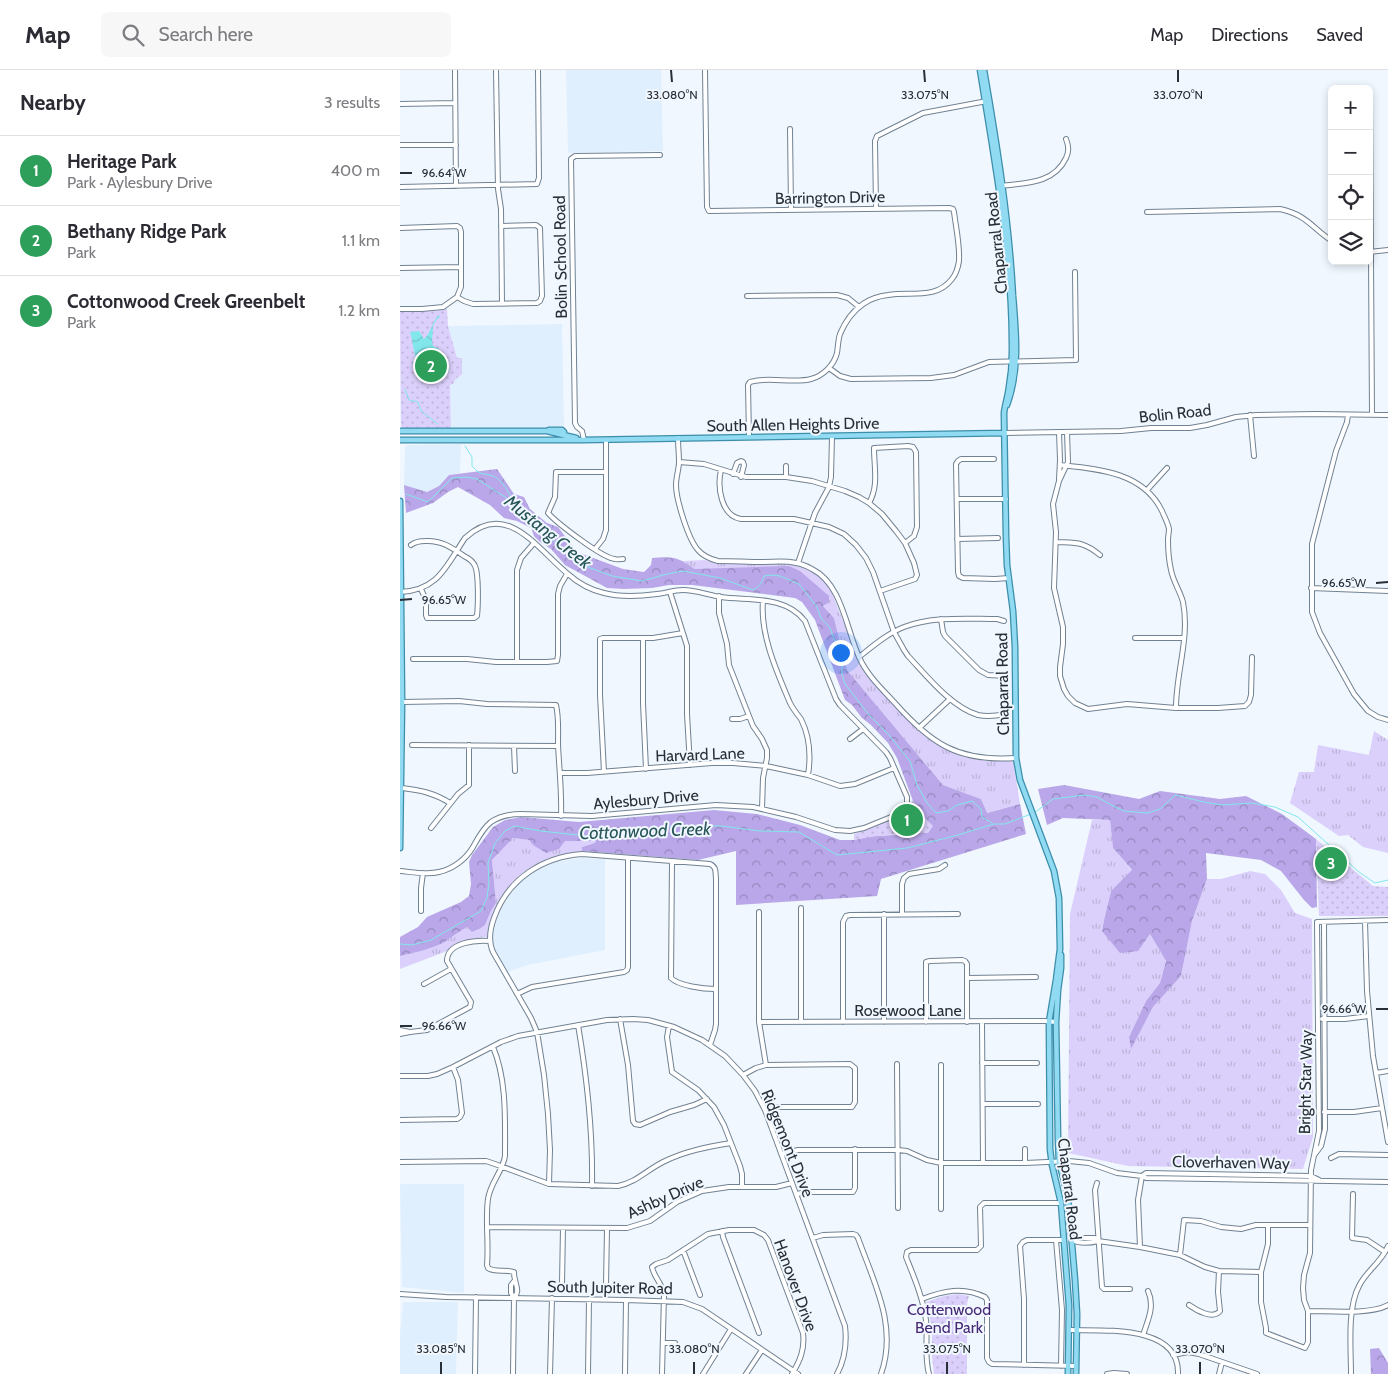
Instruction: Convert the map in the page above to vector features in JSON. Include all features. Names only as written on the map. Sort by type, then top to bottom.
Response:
[{"type":"main road","name":"Chaparral Road","points":[[980,70],[1001,186],[1014,360],[1004,413],[1006,536],[1015,647],[1016,758],[1019,776],[1054,870],[1058,886],[1061,964],[1056,1022],[1058,1140],[1059,1162],[1068,1194],[1072,1240],[1076,1297],[1076,1374]]},
{"type":"main road","name":"Chaparral Road","points":[[984,70],[987,102]]},
{"type":"main road","name":"South Allen Heights Drive","points":[[400,430],[547,431],[583,440]]},
{"type":"main road","points":[[478,432],[478,440]]},
{"type":"main road","name":"South Allen Heights Drive","points":[[400,440],[606,440],[1005,433]]},
{"type":"main road","points":[[536,440],[559,438],[563,435]]},
{"type":"main road","points":[[400,501],[402,661],[400,848]]},
{"type":"main road","points":[[400,653],[402,661]]},
{"type":"main road","name":"Chaparral Road","points":[[1060,949],[1049,1022],[1050,1150],[1061,1203],[1064,1240],[1069,1306],[1068,1374]]},
{"type":"main road","points":[[1064,1240],[1072,1240]]},
{"type":"street","points":[[455,70],[456,186]]},
{"type":"street","points":[[496,70],[502,304]]},
{"type":"street","points":[[400,187],[535,185],[539,178],[538,70]]},
{"type":"street","name":"Barrington Drive","points":[[705,70],[708,210],[953,209],[959,261],[956,273],[949,282],[933,292],[885,295],[859,307]]},
{"type":"street","points":[[876,209],[875,141],[878,136],[924,114],[987,102]]},
{"type":"street","points":[[400,104],[455,103]]},
{"type":"street","points":[[790,129],[791,210]]},
{"type":"street","points":[[1370,130],[1370,220]]},
{"type":"street","points":[[1001,186],[1046,179],[1062,165],[1068,154],[1069,145],[1066,139]]},
{"type":"street","points":[[400,145],[456,145]]},
{"type":"street","name":"Bolin School Road","points":[[583,440],[582,431],[575,423],[572,159],[575,156],[660,155]]},
{"type":"street","points":[[1146,212],[1158,210],[1280,209],[1306,219],[1328,238]]},
{"type":"street","points":[[457,297],[473,304],[540,302],[542,296],[541,231],[539,226],[501,226]]},
{"type":"street","points":[[400,228],[458,227],[461,229],[461,287],[457,297],[443,307],[400,309]]},
{"type":"street","points":[[1373,252],[1388,250]]},
{"type":"street","points":[[1370,265],[1372,415]]},
{"type":"street","points":[[400,268],[461,267]]},
{"type":"street","points":[[829,368],[840,376],[851,379],[931,378],[954,375],[986,362],[1076,360],[1075,272]]},
{"type":"street","points":[[747,296],[837,295],[848,298],[859,307],[844,326],[835,358],[829,368],[820,375],[810,379],[750,382],[748,386],[749,437]]},
{"type":"street","points":[[1250,415],[1254,456]]},
{"type":"street","name":"Bolin Road","points":[[1005,433],[1190,428],[1250,415],[1388,415]]},
{"type":"street","points":[[1348,415],[1336,451],[1312,540],[1312,607],[1316,624],[1351,690],[1368,711],[1386,719]]},
{"type":"street","points":[[1059,432],[1059,481]]},
{"type":"street","points":[[1067,432],[1068,462],[1059,481],[1053,504],[1056,525],[1054,588],[1061,615],[1063,635],[1060,667],[1061,682],[1072,700],[1086,708],[1127,704],[1176,708],[1218,708],[1247,705],[1251,695],[1252,657]]},
{"type":"street","points":[[798,563],[815,513],[832,477],[832,436]]},
{"type":"street","points":[[678,438],[677,496],[696,549],[707,558],[718,561],[792,561],[812,569],[823,576],[832,587],[859,657],[870,676],[919,728],[934,740],[956,752],[989,758],[1016,758]]},
{"type":"street","points":[[595,549],[603,539],[606,530],[606,440]]},
{"type":"street","points":[[1060,443],[1068,443]]},
{"type":"street","points":[[869,503],[875,487],[875,447],[913,447],[916,452],[917,527],[914,536],[905,543]]},
{"type":"street","points":[[994,459],[961,459],[956,466],[958,572],[959,576],[963,578],[1009,578]]},
{"type":"street","points":[[733,474],[737,463],[741,461],[744,465],[741,476]]},
{"type":"street","points":[[679,462],[702,463],[741,476],[757,478],[786,477],[812,481],[845,491],[869,503],[892,525],[905,543],[917,575],[916,578],[880,592]]},
{"type":"street","points":[[1060,465],[1100,470],[1130,479],[1147,490],[1159,506],[1169,528],[1168,542],[1171,570],[1183,601],[1184,638],[1176,708]]},
{"type":"street","points":[[786,466],[786,477]]},
{"type":"street","points":[[1147,490],[1167,468]]},
{"type":"street","points":[[721,470],[719,481],[721,493],[728,512],[734,518],[794,519],[829,527],[844,534],[866,558],[873,572],[894,632],[908,656],[950,699],[969,712],[992,716],[1005,714],[1006,676],[988,675],[979,670],[945,636],[940,619]]},
{"type":"street","points":[[606,472],[556,472],[555,498],[548,514],[604,555],[615,560],[623,559]]},
{"type":"street","points":[[957,499],[1006,499]]},
{"type":"street","points":[[401,592],[409,592],[429,586],[437,579],[469,534],[482,526],[491,524],[512,527],[520,531],[567,574],[583,585],[605,593],[655,595],[684,590],[781,603],[801,615],[811,634],[836,699],[886,752],[894,768]]},
{"type":"street","points":[[958,539],[998,538]]},
{"type":"street","points":[[411,545],[434,541],[443,542],[472,561],[477,571],[476,617],[427,618],[426,600],[421,589]]},
{"type":"street","points":[[1056,542],[1083,544],[1100,555]]},
{"type":"street","points":[[517,662],[516,570],[520,558],[534,543]]},
{"type":"street","points":[[413,659],[467,659],[496,662],[557,661],[558,594],[567,574]]},
{"type":"street","points":[[1311,588],[1388,591]]},
{"type":"street","points":[[670,592],[687,646],[687,714],[690,765]]},
{"type":"street","points":[[719,596],[719,613],[728,644],[729,664],[749,716],[767,750],[763,778],[762,809]]},
{"type":"street","points":[[763,601],[762,613],[768,643],[791,705],[800,718],[808,738],[810,761],[808,775]]},
{"type":"street","points":[[859,657],[894,632],[918,623],[940,619],[997,619],[1004,621]]},
{"type":"street","points":[[604,772],[600,695],[601,638],[660,637],[683,633]]},
{"type":"street","points":[[643,638],[646,769]]},
{"type":"street","points":[[1135,638],[1184,638]]},
{"type":"street","points":[[919,728],[950,699]]},
{"type":"street","points":[[401,702],[459,701],[487,704],[555,704],[558,713],[560,816]]},
{"type":"street","points":[[732,719],[749,716]]},
{"type":"street","points":[[850,739],[863,729]]},
{"type":"street","points":[[412,745],[558,746]]},
{"type":"street","points":[[431,828],[450,803],[469,785],[469,745]]},
{"type":"street","points":[[514,746],[515,771]]},
{"type":"street","name":"Harvard Lane","points":[[560,773],[604,772],[734,763],[766,766],[848,786],[894,768]]},
{"type":"street","name":"Aylesbury Drive","points":[[400,871],[440,872],[454,866],[471,850],[482,832],[491,822],[510,814],[592,816],[733,805],[762,809],[835,830],[850,831],[864,828],[896,815],[903,810],[907,804],[907,798],[894,768]]},
{"type":"street","points":[[401,788],[426,792],[450,803]]},
{"type":"street","points":[[549,1184],[548,1114],[537,1032],[531,1018],[492,952],[490,941],[493,923],[504,898],[518,880],[535,867],[549,860],[571,854],[710,864],[714,866],[716,1030],[710,1045]]},
{"type":"street","points":[[517,994],[532,987],[627,970],[628,858]]},
{"type":"street","points":[[672,861],[671,978],[675,981],[702,988],[716,989]]},
{"type":"street","points":[[902,914],[902,884],[904,878],[909,874],[939,869],[945,865]]},
{"type":"street","points":[[421,911],[423,873]]},
{"type":"street","points":[[801,908],[801,1022]]},
{"type":"street","points":[[759,912],[760,1022],[766,1065]]},
{"type":"street","points":[[843,1022],[843,920],[846,916],[850,914],[958,914]]},
{"type":"street","points":[[884,914],[884,1022]]},
{"type":"street","points":[[1324,922],[1388,920]]},
{"type":"street","points":[[1365,921],[1367,991],[1373,1056],[1388,1142]]},
{"type":"street","name":"Bright Star Way","points":[[1261,1272],[1261,1302],[1266,1333],[1305,1348],[1308,1342],[1308,1311],[1304,1300],[1303,1288],[1304,1275],[1310,1253],[1310,1181],[1319,1131],[1317,922],[1324,922],[1326,1112],[1321,1146],[1315,1154]]},
{"type":"street","points":[[400,1032],[427,1030],[471,1006],[471,1002],[451,969],[447,957],[451,950],[471,941],[490,941]]},
{"type":"street","points":[[926,1022],[927,961],[963,960],[966,962],[967,1022]]},
{"type":"street","points":[[424,984],[451,969]]},
{"type":"street","points":[[967,978],[1036,977]]},
{"type":"street","points":[[1318,1018],[1345,1019],[1370,1016]]},
{"type":"street","points":[[620,1019],[628,1065],[634,1123],[640,1125],[707,1099]]},
{"type":"street","name":"Ridgemont Drive","points":[[400,1076],[431,1076],[453,1068],[509,1038],[620,1019],[648,1020],[669,1026],[693,1035],[710,1045],[729,1060],[755,1091],[765,1110],[782,1154],[845,1326],[846,1348],[837,1374]]},
{"type":"street","name":"Rosewood Lane","points":[[760,1022],[1056,1022]]},
{"type":"street","points":[[982,1022],[983,1163]]},
{"type":"street","points":[[578,1025],[591,1121],[592,1186]]},
{"type":"street","points":[[669,1026],[667,1038],[672,1072],[698,1090],[718,1113],[741,1170],[742,1187]]},
{"type":"street","points":[[493,1046],[498,1059],[504,1102],[505,1156],[489,1193],[487,1205],[488,1268],[492,1270],[512,1270],[515,1273],[515,1280],[518,1285],[518,1294],[514,1298],[513,1374]]},
{"type":"street","points":[[982,1063],[1037,1063]]},
{"type":"street","points":[[897,1064],[898,1208]]},
{"type":"street","points":[[743,1075],[766,1065],[853,1065],[855,1069],[855,1102],[853,1106],[776,1107],[765,1110]]},
{"type":"street","points":[[941,1065],[941,1209]]},
{"type":"street","points":[[400,1120],[457,1119],[460,1117],[462,1111],[458,1080],[453,1068]]},
{"type":"street","points":[[1376,1073],[1388,1070]]},
{"type":"street","points":[[983,1104],[1038,1104]]},
{"type":"street","points":[[1319,1112],[1354,1112],[1382,1108]]},
{"type":"street","points":[[400,1162],[486,1161],[549,1184],[592,1186],[626,1184],[681,1154],[696,1149],[731,1143]]},
{"type":"street","points":[[797,1194],[806,1192],[853,1192],[856,1188],[855,1149]]},
{"type":"street","points":[[1024,1149],[1025,1163]]},
{"type":"street","name":"Cloverhaven Way","points":[[782,1154],[798,1150],[898,1150],[907,1151],[927,1160],[941,1163],[1089,1163],[1117,1173],[1146,1178],[1388,1182]]},
{"type":"street","points":[[1330,1158],[1339,1154],[1388,1155]]},
{"type":"street","name":"Cloverhaven Way","points":[[1142,1176],[1146,1173],[1311,1176],[1319,1180]]},
{"type":"street","points":[[1140,1247],[1138,1200],[1142,1176]]},
{"type":"street","name":"Ashby Drive","points":[[487,1227],[627,1228],[656,1218],[677,1202],[702,1192],[730,1187],[776,1188],[792,1183]]},
{"type":"street","points":[[1098,1183],[1095,1190],[1102,1287],[1104,1289],[1130,1289]]},
{"type":"street","points":[[1353,1194],[1352,1238],[1366,1240],[1386,1252]]},
{"type":"street","points":[[929,1374],[927,1364],[927,1328],[922,1300],[906,1257],[907,1252],[911,1250],[978,1250],[981,1246],[980,1208],[984,1204],[1061,1203]]},
{"type":"street","points":[[1180,1255],[1184,1220],[1201,1221],[1222,1227],[1241,1229],[1256,1225],[1310,1225]]},
{"type":"street","points":[[1072,1240],[1076,1242],[1098,1241],[1180,1255],[1219,1271],[1261,1272],[1266,1253],[1268,1225]]},
{"type":"street","points":[[562,1284],[563,1228]]},
{"type":"street","points":[[606,1285],[607,1229]]},
{"type":"street","name":"Hanover Drive","points":[[664,1301],[664,1291],[653,1272],[652,1267],[656,1264],[668,1260],[708,1234],[722,1231],[754,1230],[764,1235],[768,1240],[803,1333],[803,1350],[794,1373]]},
{"type":"street","points":[[722,1231],[759,1333]]},
{"type":"street","points":[[813,1238],[823,1235],[853,1234],[858,1238],[882,1306],[886,1323],[887,1352],[881,1374]]},
{"type":"street","points":[[1024,1365],[1024,1298],[1020,1246],[1027,1240],[1064,1240]]},
{"type":"street","points":[[1056,1240],[1062,1310],[1061,1366]]},
{"type":"street","points":[[1351,1374],[1354,1297],[1359,1284],[1369,1270],[1380,1260],[1388,1246]]},
{"type":"street","points":[[683,1250],[700,1295]]},
{"type":"street","points":[[1189,1305],[1207,1313],[1218,1314],[1220,1311],[1218,1292],[1219,1271]]},
{"type":"street","points":[[922,1300],[952,1290],[966,1291],[984,1296],[987,1300],[987,1358],[994,1365],[1076,1366]]},
{"type":"street","points":[[1143,1335],[1151,1307],[1151,1298],[1148,1291]]},
{"type":"street","name":"South Jupiter Road","points":[[400,1294],[680,1301],[702,1309],[794,1373]]},
{"type":"street","points":[[475,1374],[476,1297]]},
{"type":"street","points":[[550,1374],[552,1298]]},
{"type":"street","points":[[588,1374],[589,1299]]},
{"type":"street","points":[[624,1374],[626,1300]]},
{"type":"street","points":[[662,1374],[664,1301]]},
{"type":"street","points":[[1308,1311],[1373,1311],[1388,1305]]},
{"type":"street","points":[[703,1374],[731,1329]]},
{"type":"street","points":[[1069,1330],[1143,1335],[1159,1341],[1166,1345],[1173,1355],[1178,1374]]},
{"type":"street","points":[[663,1343],[675,1343]]},
{"type":"street","points":[[746,1374],[762,1350]]},
{"type":"street","points":[[1173,1355],[1188,1352],[1199,1354],[1257,1374]]},
{"type":"street","points":[[1218,1374],[1222,1362]]},
{"type":"street","points":[[1107,1374],[1127,1374]]},
{"type":"shaded area","points":[[566,70],[661,70],[663,151],[568,153]]},
{"type":"shaded area","points":[[562,324],[564,428],[451,429],[450,385],[462,374],[462,358],[457,358],[448,326]]},
{"type":"shaded area","points":[[461,444],[460,473],[449,475],[439,486],[426,492],[404,485],[405,449],[407,445]]},
{"type":"shaded area","points":[[581,858],[605,859],[605,950],[528,965],[507,972],[494,949],[492,938],[496,921],[509,896],[522,880],[539,868],[549,863]]},
{"type":"shaded area","points":[[400,1184],[464,1184],[464,1293],[402,1287]]},
{"type":"shaded area","points":[[403,1302],[458,1302],[456,1374],[400,1374],[400,1334]]},
{"type":"green space","points":[[446,308],[448,326],[457,358],[462,358],[462,374],[450,385],[451,429],[404,429],[401,425],[400,312],[437,311]]},
{"type":"green space","points":[[497,469],[514,494],[524,497],[530,509],[547,523],[558,527],[577,552],[623,569],[644,572],[651,565],[652,558],[665,557],[675,558],[695,569],[789,566],[800,571],[829,596],[829,602],[823,606],[834,618],[847,670],[943,785],[981,799],[987,813],[1020,804],[1026,834],[881,879],[877,896],[736,905],[736,851],[698,860],[582,851],[582,847],[596,841],[565,841],[559,849],[546,853],[533,845],[529,840],[513,838],[492,860],[496,903],[485,925],[472,932],[467,927],[443,943],[422,951],[400,956],[400,937],[418,927],[427,917],[461,902],[469,896],[471,884],[469,862],[472,855],[493,827],[505,820],[521,817],[579,822],[714,810],[757,814],[800,825],[840,840],[916,833],[932,826],[916,809],[897,758],[888,743],[845,700],[815,620],[802,602],[795,598],[692,585],[624,589],[607,588],[565,565],[551,549],[534,536],[531,528],[517,521],[504,518],[490,505],[458,487],[433,503],[406,513],[404,485],[427,492],[439,486],[449,475]]},
{"type":"green space","points":[[705,560],[719,564],[789,564],[811,570],[821,577],[830,588],[859,661],[881,692],[927,738],[946,749],[964,757],[986,761],[1013,760],[1020,804],[986,813],[981,799],[943,785],[847,670],[834,618],[823,606],[695,569],[683,561]]},
{"type":"green space","points":[[1374,731],[1388,740],[1388,853],[1363,847],[1348,835],[1339,836],[1290,803],[1299,772],[1314,772],[1318,745],[1369,755]]},
{"type":"green space","points":[[1064,785],[1139,799],[1160,791],[1220,799],[1246,796],[1282,814],[1316,839],[1317,907],[1312,908],[1304,900],[1281,871],[1261,860],[1206,853],[1207,879],[1192,921],[1181,976],[1153,1007],[1131,1049],[1129,1037],[1146,1001],[1160,983],[1166,961],[1150,934],[1138,951],[1120,953],[1102,931],[1111,891],[1132,870],[1113,848],[1110,820],[1063,818],[1047,825],[1038,789]]},
{"type":"green space","points":[[913,800],[916,809],[933,826],[928,833],[909,833],[854,840],[854,834],[902,815]]},
{"type":"green space","points":[[1092,820],[1110,820],[1113,848],[1132,871],[1111,891],[1102,931],[1150,934],[1166,961],[1160,983],[1146,1001],[1129,1037],[1131,1048],[1153,1007],[1181,976],[1192,921],[1207,879],[1221,879],[1250,871],[1265,874],[1281,890],[1295,913],[1312,919],[1313,1137],[1303,1169],[1128,1166],[1068,1153],[1070,914]]},
{"type":"green space","points":[[513,838],[529,840],[533,845],[564,841],[596,841],[596,843],[582,847],[582,851],[546,859],[518,876],[499,902],[492,919],[488,937],[460,943],[447,951],[400,969],[400,956],[422,951],[446,940],[467,927],[472,931],[485,925],[496,903],[492,860]]},
{"type":"green space","points":[[1316,839],[1373,886],[1388,887],[1388,916],[1319,916]]},
{"type":"green space","name":"Cottenwood Bend Park","points":[[958,1294],[969,1296],[967,1304],[967,1374],[934,1374],[932,1328],[926,1302]]},
{"type":"green space","points":[[1379,1348],[1388,1363],[1388,1374],[1371,1374],[1370,1349]]},
{"type":"water","points":[[439,315],[440,317],[433,326],[432,342],[433,346],[439,349],[449,370],[447,374],[434,375],[426,373],[419,366],[410,332],[419,331],[424,339]]},
{"type":"waterway","points":[[405,389],[409,400],[418,402],[421,411],[438,424]]},
{"type":"waterway","points":[[465,446],[472,457],[472,466],[480,473],[493,476],[499,480],[513,501]]},
{"type":"waterway","name":"Mustang Creek","points":[[406,494],[428,502],[452,478],[466,477],[477,479],[519,506],[544,533],[585,566],[612,576],[642,581],[683,571],[720,578],[753,590],[757,588],[764,576],[771,575],[780,576],[799,584],[817,607],[821,618],[830,628],[842,660],[842,674],[845,684],[869,715],[910,761],[917,785],[927,803],[936,813],[948,811],[957,805],[972,801],[981,809],[982,817],[992,823]]},
{"type":"waterway","name":"Cottonwood Creek","points":[[1034,813],[1053,799],[1085,795],[1097,797],[1124,811],[1148,813],[1160,809],[1175,795],[1222,805],[1252,803],[1275,807],[1298,817],[1359,872],[1375,883],[1388,880]]},
{"type":"waterway","name":"Cottonwood Creek","points":[[400,944],[412,945],[431,940],[481,911],[487,898],[489,882],[488,863],[495,843],[505,831],[514,826],[586,836],[678,826],[722,826],[760,831],[799,832],[837,855],[907,848],[994,824],[1005,824],[1031,814]]},
{"type":"place","name":"Bethany Ridge Park","points":[[431,366]]},
{"type":"place","name":"Heritage Park","points":[[907,820]]},
{"type":"place","name":"Cottonwood Creek Greenbelt","points":[[1331,863]]}]
